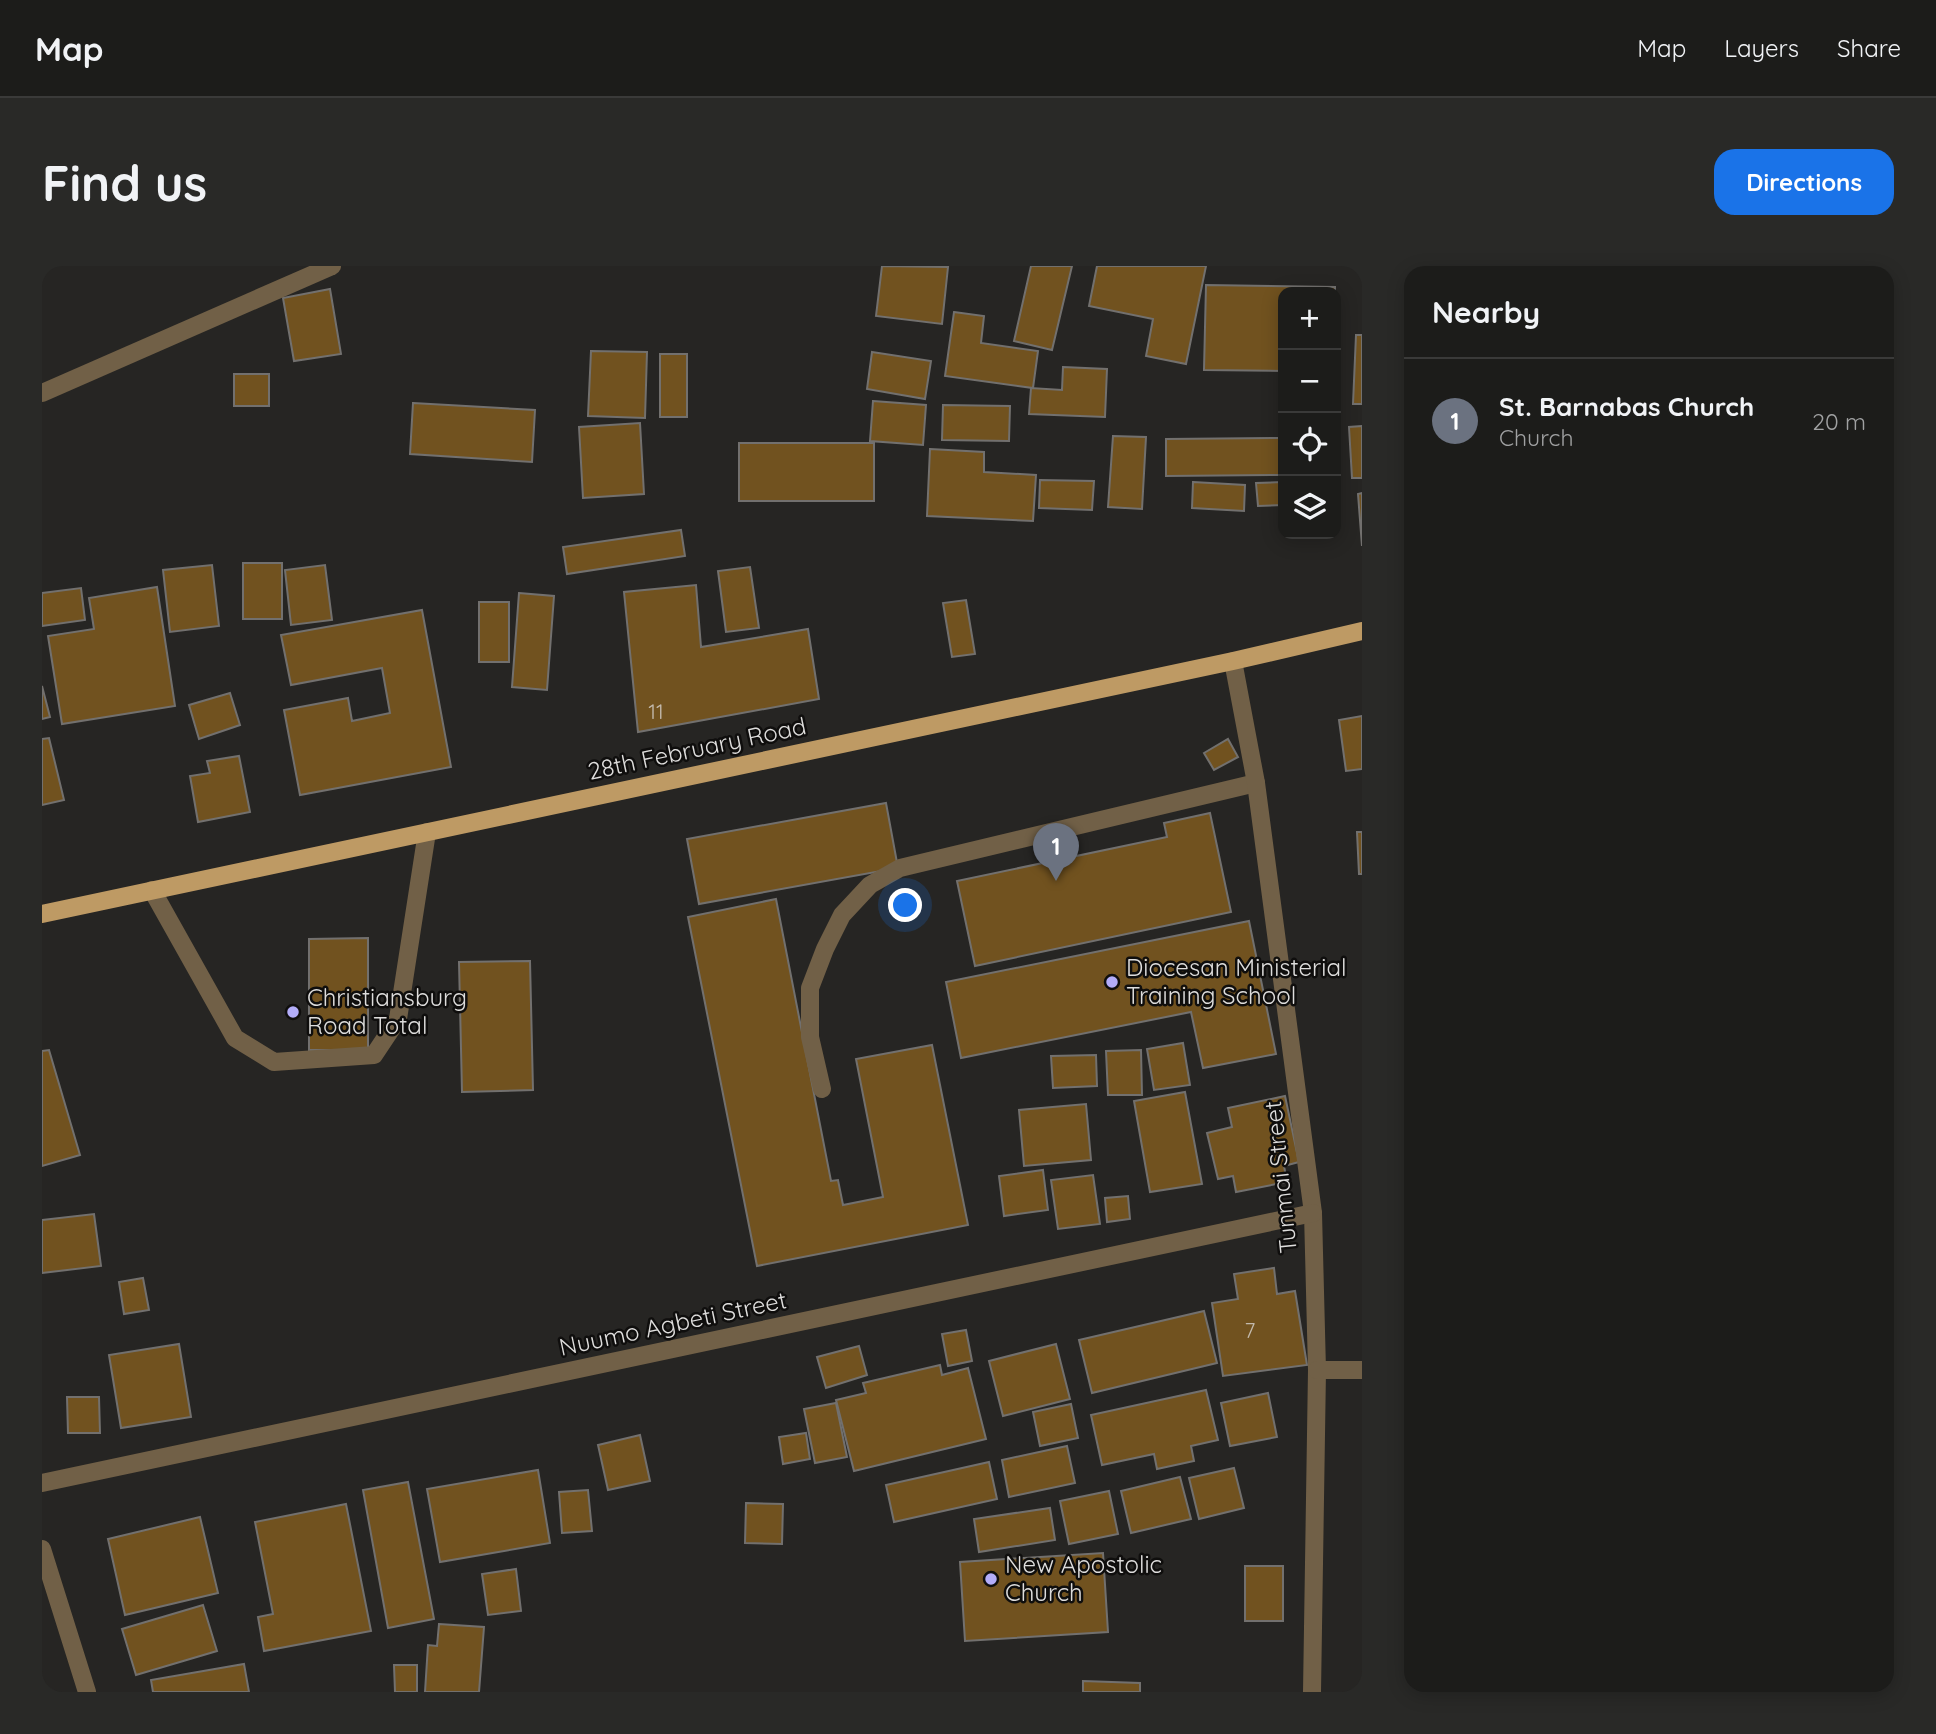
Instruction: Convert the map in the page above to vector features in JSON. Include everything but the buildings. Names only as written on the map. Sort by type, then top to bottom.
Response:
[{"type":"main road","name":"28th February Road","points":[[42,914],[1233,661],[1362,631]]},
{"type":"street","points":[[42,393],[331,266]]},
{"type":"street","name":"Tunmai Street","points":[[1233,661],[1256,783],[1313,1213],[1317,1370],[1312,1692]]},
{"type":"street","points":[[822,1089],[810,1037],[810,988],[842,915],[870,886],[900,868],[1256,783]]},
{"type":"street","points":[[152,890],[235,1038],[274,1062],[374,1055],[398,1019],[427,832]]},
{"type":"street","name":"Nuumo Agbeti Street","points":[[42,1483],[1313,1213]]},
{"type":"street","points":[[1317,1370],[1362,1370]]},
{"type":"street","points":[[42,1549],[88,1692]]},
{"type":"place","name":"St. Barnabas Church","points":[[1056,881]]},
{"type":"place","name":"Diocesan Ministerial Training School","points":[[1112,982]]},
{"type":"place","name":"Christiansburg Road Total","points":[[293,1012]]},
{"type":"place","name":"New Apostolic Church","points":[[991,1579]]}]
